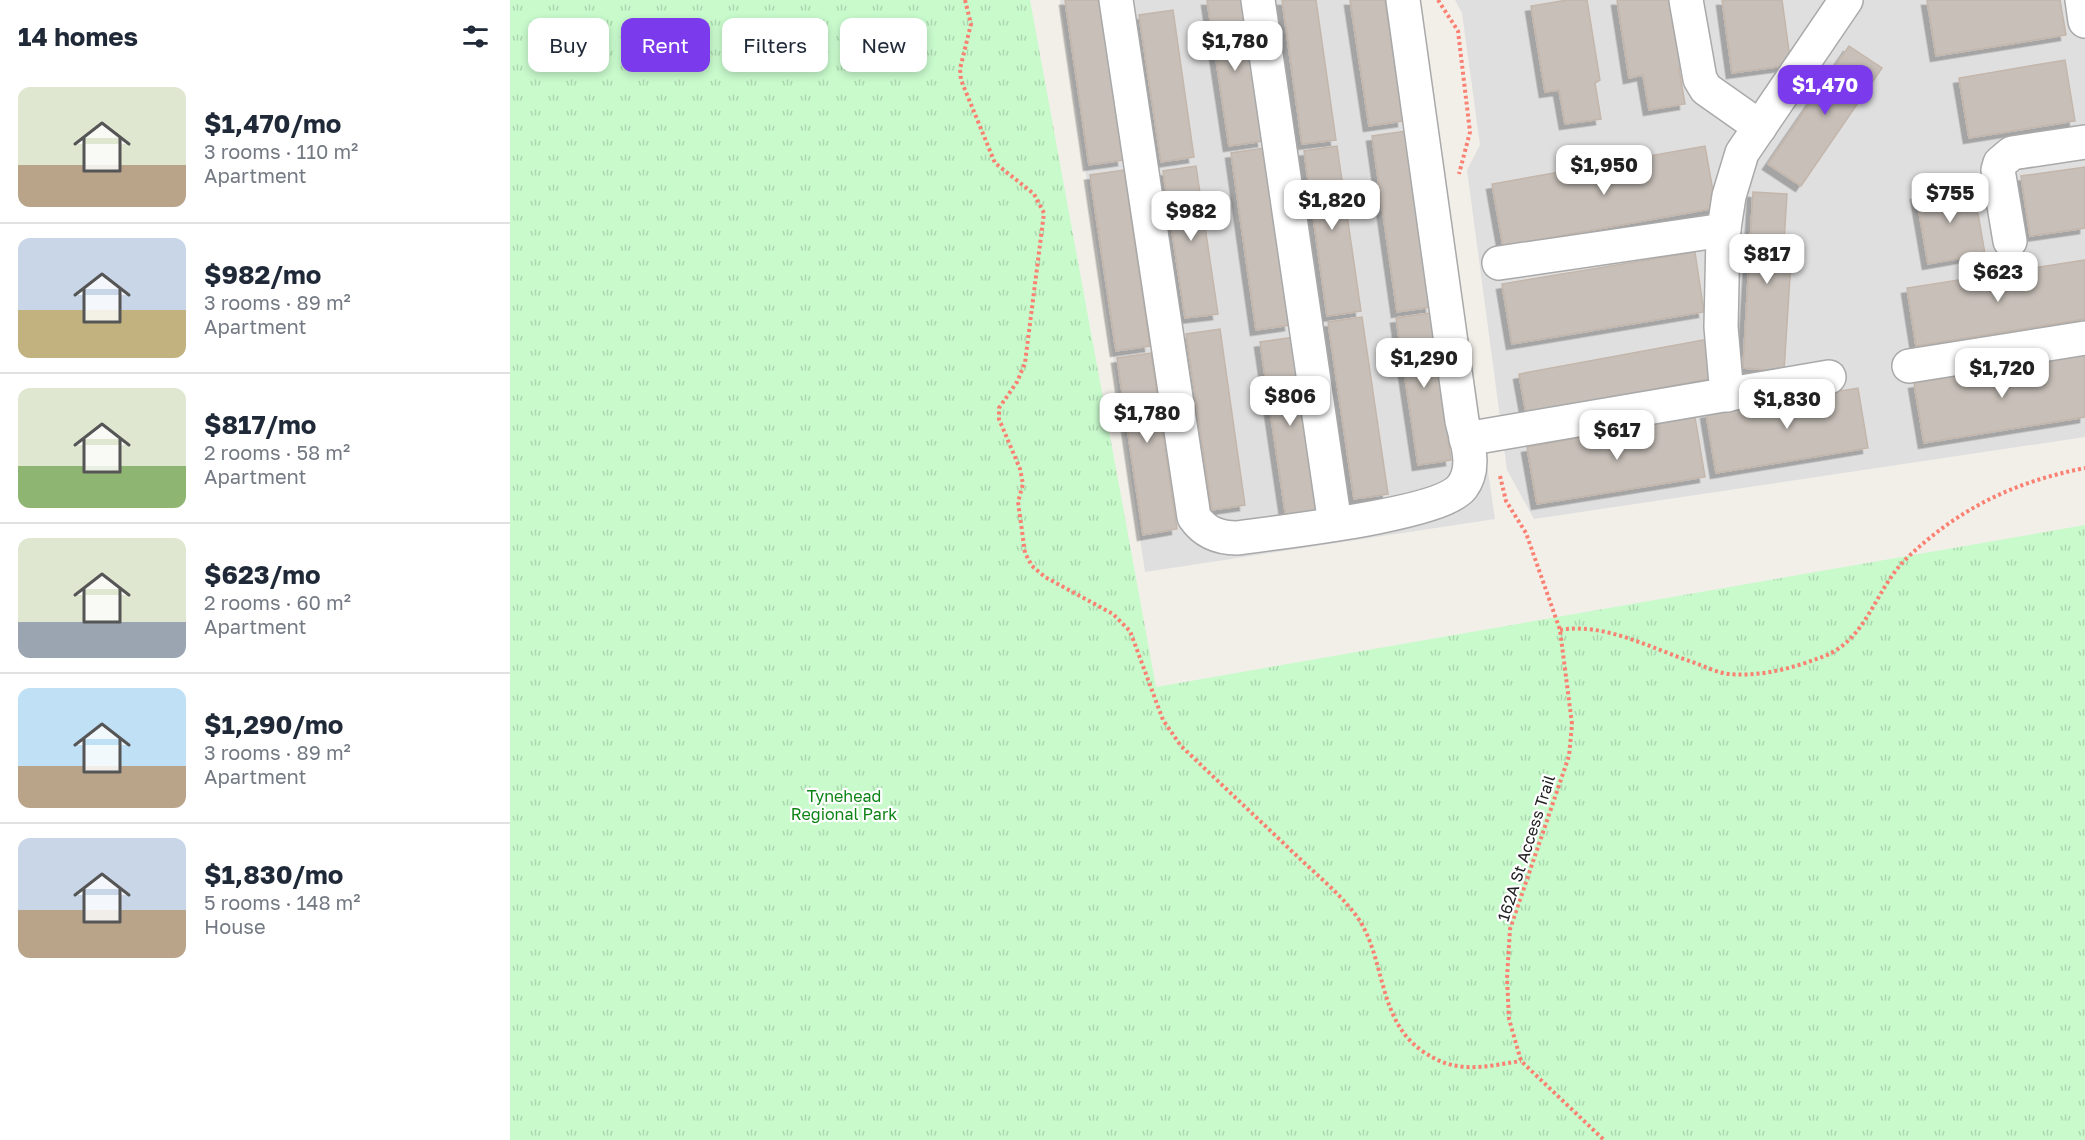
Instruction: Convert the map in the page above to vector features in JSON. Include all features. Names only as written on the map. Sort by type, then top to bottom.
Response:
[{"type":"lane","points":[[1116,0],[1194,517],[1201,526],[1222,538],[1237,538],[1389,516],[1452,496],[1469,474],[1470,451],[1466,439],[1403,0]]},
{"type":"lane","points":[[1258,0],[1335,524]]},
{"type":"lane","points":[[1686,0],[1700,80],[1706,89],[1760,127]]},
{"type":"lane","points":[[1727,394],[1721,327],[1724,230],[1729,196],[1742,153],[1846,0]]},
{"type":"lane","points":[[2082,0],[2085,21]]},
{"type":"lane","points":[[2010,241],[1998,170],[2000,163],[2012,153],[2085,142]]},
{"type":"lane","points":[[1499,263],[1724,230]]},
{"type":"lane","points":[[1909,366],[2085,338]]},
{"type":"lane","points":[[1466,439],[1829,376]]},
{"type":"path","points":[[965,0],[971,24],[960,69],[961,80],[995,163],[1034,194],[1044,213],[1026,363],[1017,382],[999,408],[999,419],[1020,469],[1023,484],[1018,502],[1025,553],[1032,566],[1045,577],[1113,614],[1130,631],[1163,720],[1181,746],[1332,890],[1359,920],[1375,951],[1382,984],[1397,1026],[1409,1041],[1421,1051],[1455,1068],[1470,1069],[1521,1061],[1604,1140]]},
{"type":"path","points":[[1560,630],[1576,627],[1602,631],[1727,674],[1784,670],[1826,656],[1846,642],[1863,625],[1906,559],[1965,511],[2000,492],[2048,475],[2085,468]]},
{"type":"path","name":"162A St Access Trail","points":[[1521,1061],[1509,1019],[1507,978],[1510,929],[1569,756],[1572,724],[1560,630],[1526,533]]},
{"type":"shaded area","points":[[1060,0],[1418,0],[1495,519],[1145,572]]},
{"type":"shaded area","points":[[1455,0],[2085,0],[2085,437],[1534,519],[1507,470],[1467,170],[1480,145],[1462,13]]},
{"type":"green space","name":"Tynehead Regional Park","points":[[510,0],[1030,0],[1156,687],[2085,525],[2085,1140],[510,1140]]},
{"type":"building","points":[[1065,0],[1099,0],[1123,160],[1089,165]]},
{"type":"building","points":[[1207,0],[1242,0],[1263,141],[1229,146]]},
{"type":"building","points":[[1282,0],[1316,0],[1336,140],[1302,144]]},
{"type":"building","points":[[1350,0],[1385,0],[1403,121],[1369,126]]},
{"type":"building","points":[[1567,0],[1587,0],[1600,80],[1595,83],[1601,119],[1565,124],[1559,90],[1545,92],[1531,6]]},
{"type":"building","points":[[1617,0],[1673,0],[1684,66],[1679,69],[1685,104],[1649,110],[1643,75],[1629,78]]},
{"type":"building","points":[[1722,0],[1782,0],[1791,65],[1732,73]]},
{"type":"building","points":[[1927,0],[2060,0],[2066,35],[1936,56]]},
{"type":"building","points":[[1173,10],[1194,157],[1161,162],[1139,15]]},
{"type":"building","points":[[1849,46],[1882,68],[1801,186],[1768,164]]},
{"type":"building","points":[[2065,60],[2075,121],[1969,138],[1959,78]]},
{"type":"building","points":[[1406,131],[1431,307],[1397,312],[1372,136]]},
{"type":"building","points":[[1337,146],[1361,311],[1327,316],[1304,151]]},
{"type":"building","points":[[1705,146],[1716,208],[1503,246],[1492,184]]},
{"type":"building","points":[[1264,148],[1290,325],[1256,330],[1231,153]]},
{"type":"building","points":[[1196,166],[1218,314],[1185,318],[1163,171]]},
{"type":"building","points":[[2085,167],[2085,228],[2030,236],[2021,176]]},
{"type":"building","points":[[1124,170],[1150,346],[1116,351],[1090,175]]},
{"type":"building","points":[[1973,185],[1985,254],[1928,264],[1916,194]]},
{"type":"building","points":[[1753,192],[1787,194],[1783,259],[1791,261],[1784,371],[1743,368]]},
{"type":"building","points":[[1695,252],[1704,312],[1512,344],[1502,284]]},
{"type":"building","points":[[2085,260],[2085,319],[1916,346],[1907,288]]},
{"type":"building","points":[[1430,313],[1451,460],[1418,465],[1396,318]]},
{"type":"building","points":[[1362,317],[1388,494],[1354,499],[1328,322]]},
{"type":"building","points":[[1220,329],[1245,505],[1212,510],[1186,334]]},
{"type":"building","points":[[1294,337],[1319,513],[1286,518],[1260,342]]},
{"type":"building","points":[[1708,339],[1715,378],[1526,413],[1519,374]]},
{"type":"building","points":[[1151,353],[1177,529],[1143,535],[1117,358]]},
{"type":"building","points":[[2085,355],[2085,417],[1924,443],[1914,383]]},
{"type":"building","points":[[1858,388],[1868,448],[1716,473],[1706,413]]},
{"type":"building","points":[[1695,417],[1705,477],[1537,504],[1527,447]]}]
